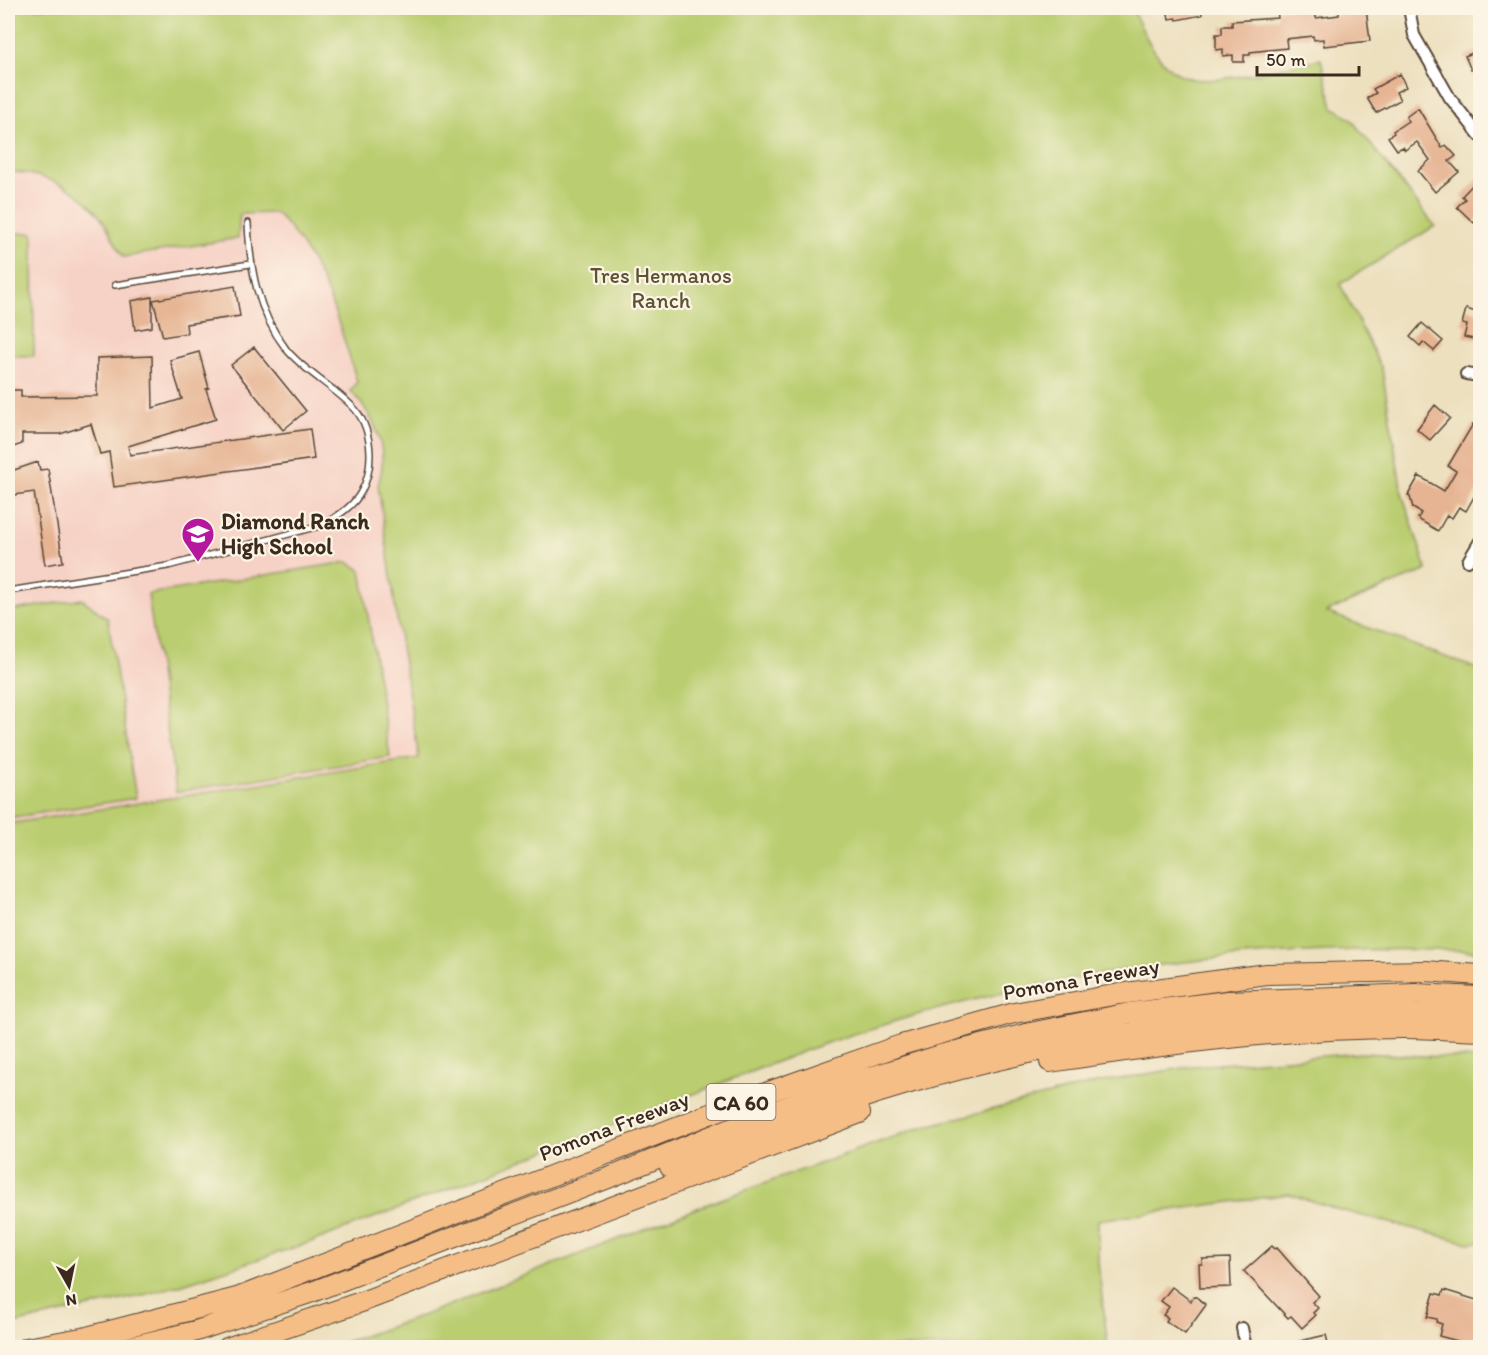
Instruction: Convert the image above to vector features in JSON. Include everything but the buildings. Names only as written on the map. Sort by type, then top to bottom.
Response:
[{"type":"highway","name":"Pomona Freeway","points":[[26,1347],[87,1337],[237,1298],[743,1101],[901,1045],[1014,1013],[1119,994],[1267,974],[1425,971],[1480,975]]},
{"type":"highway","points":[[125,1347],[196,1331],[312,1292],[611,1177],[753,1119],[852,1083],[941,1055],[1030,1033],[1130,1013],[1228,1000],[1415,994],[1480,997]]},
{"type":"highway","points":[[174,1347],[295,1310],[828,1109],[911,1083],[997,1060],[1111,1037],[1203,1023],[1299,1016],[1418,1013],[1480,1016]]},
{"type":"highway","name":"CA 60","points":[[227,1347],[364,1301],[838,1120],[949,1085],[1045,1063],[1164,1044],[1296,1032],[1404,1028],[1480,1031]]},
{"type":"street","points":[[1409,8],[1414,35],[1449,98],[1480,136]]},
{"type":"street","points":[[1466,374],[1480,376]]},
{"type":"street","points":[[1468,561],[1480,541]]},
{"type":"street","points":[[1242,1328],[1246,1347]]},
{"type":"lane","points":[[8,591],[168,566],[323,525],[345,511],[361,494],[368,476],[371,452],[365,427],[354,407],[307,371],[286,348],[268,320],[250,264],[248,223]]},
{"type":"lane","points":[[115,285],[250,264]]},
{"type":"shaded area","name":"Diamond Ranch High School","points":[[8,171],[39,176],[77,194],[102,219],[121,253],[240,214],[276,213],[301,241],[320,275],[337,317],[357,382],[351,391],[369,413],[380,441],[383,463],[378,486],[419,758],[8,824]]},
{"type":"green space","name":"Tres Hermanos Ranch","points":[[8,8],[1132,8],[1148,41],[1159,57],[1172,70],[1191,78],[1221,79],[1321,59],[1333,107],[1351,119],[1435,226],[1340,284],[1382,369],[1402,493],[1427,570],[1326,612],[1480,670],[1480,951],[1395,949],[1227,958],[1060,981],[977,999],[896,1021],[815,1047],[314,1241],[140,1296],[8,1325],[8,824],[419,758],[378,485],[381,472],[381,447],[373,423],[351,391],[357,382],[336,314],[306,250],[276,213],[240,214],[238,238],[124,257],[106,225],[94,210],[73,191],[49,179],[8,171]]},
{"type":"green space","points":[[8,233],[33,233],[34,356],[8,356]]},
{"type":"green space","points":[[347,562],[361,570],[390,757],[176,792],[148,594]]},
{"type":"green space","points":[[82,599],[108,619],[136,798],[8,818],[8,611]]},
{"type":"green space","points":[[1362,1053],[1480,1059],[1480,1242],[1469,1243],[1343,1211],[1289,1194],[1098,1220],[1098,1263],[1108,1347],[330,1347],[411,1320],[705,1205],[918,1128],[1096,1083],[1193,1066]]},
{"type":"place","name":"Diamond Ranch High School","points":[[198,563]]}]
